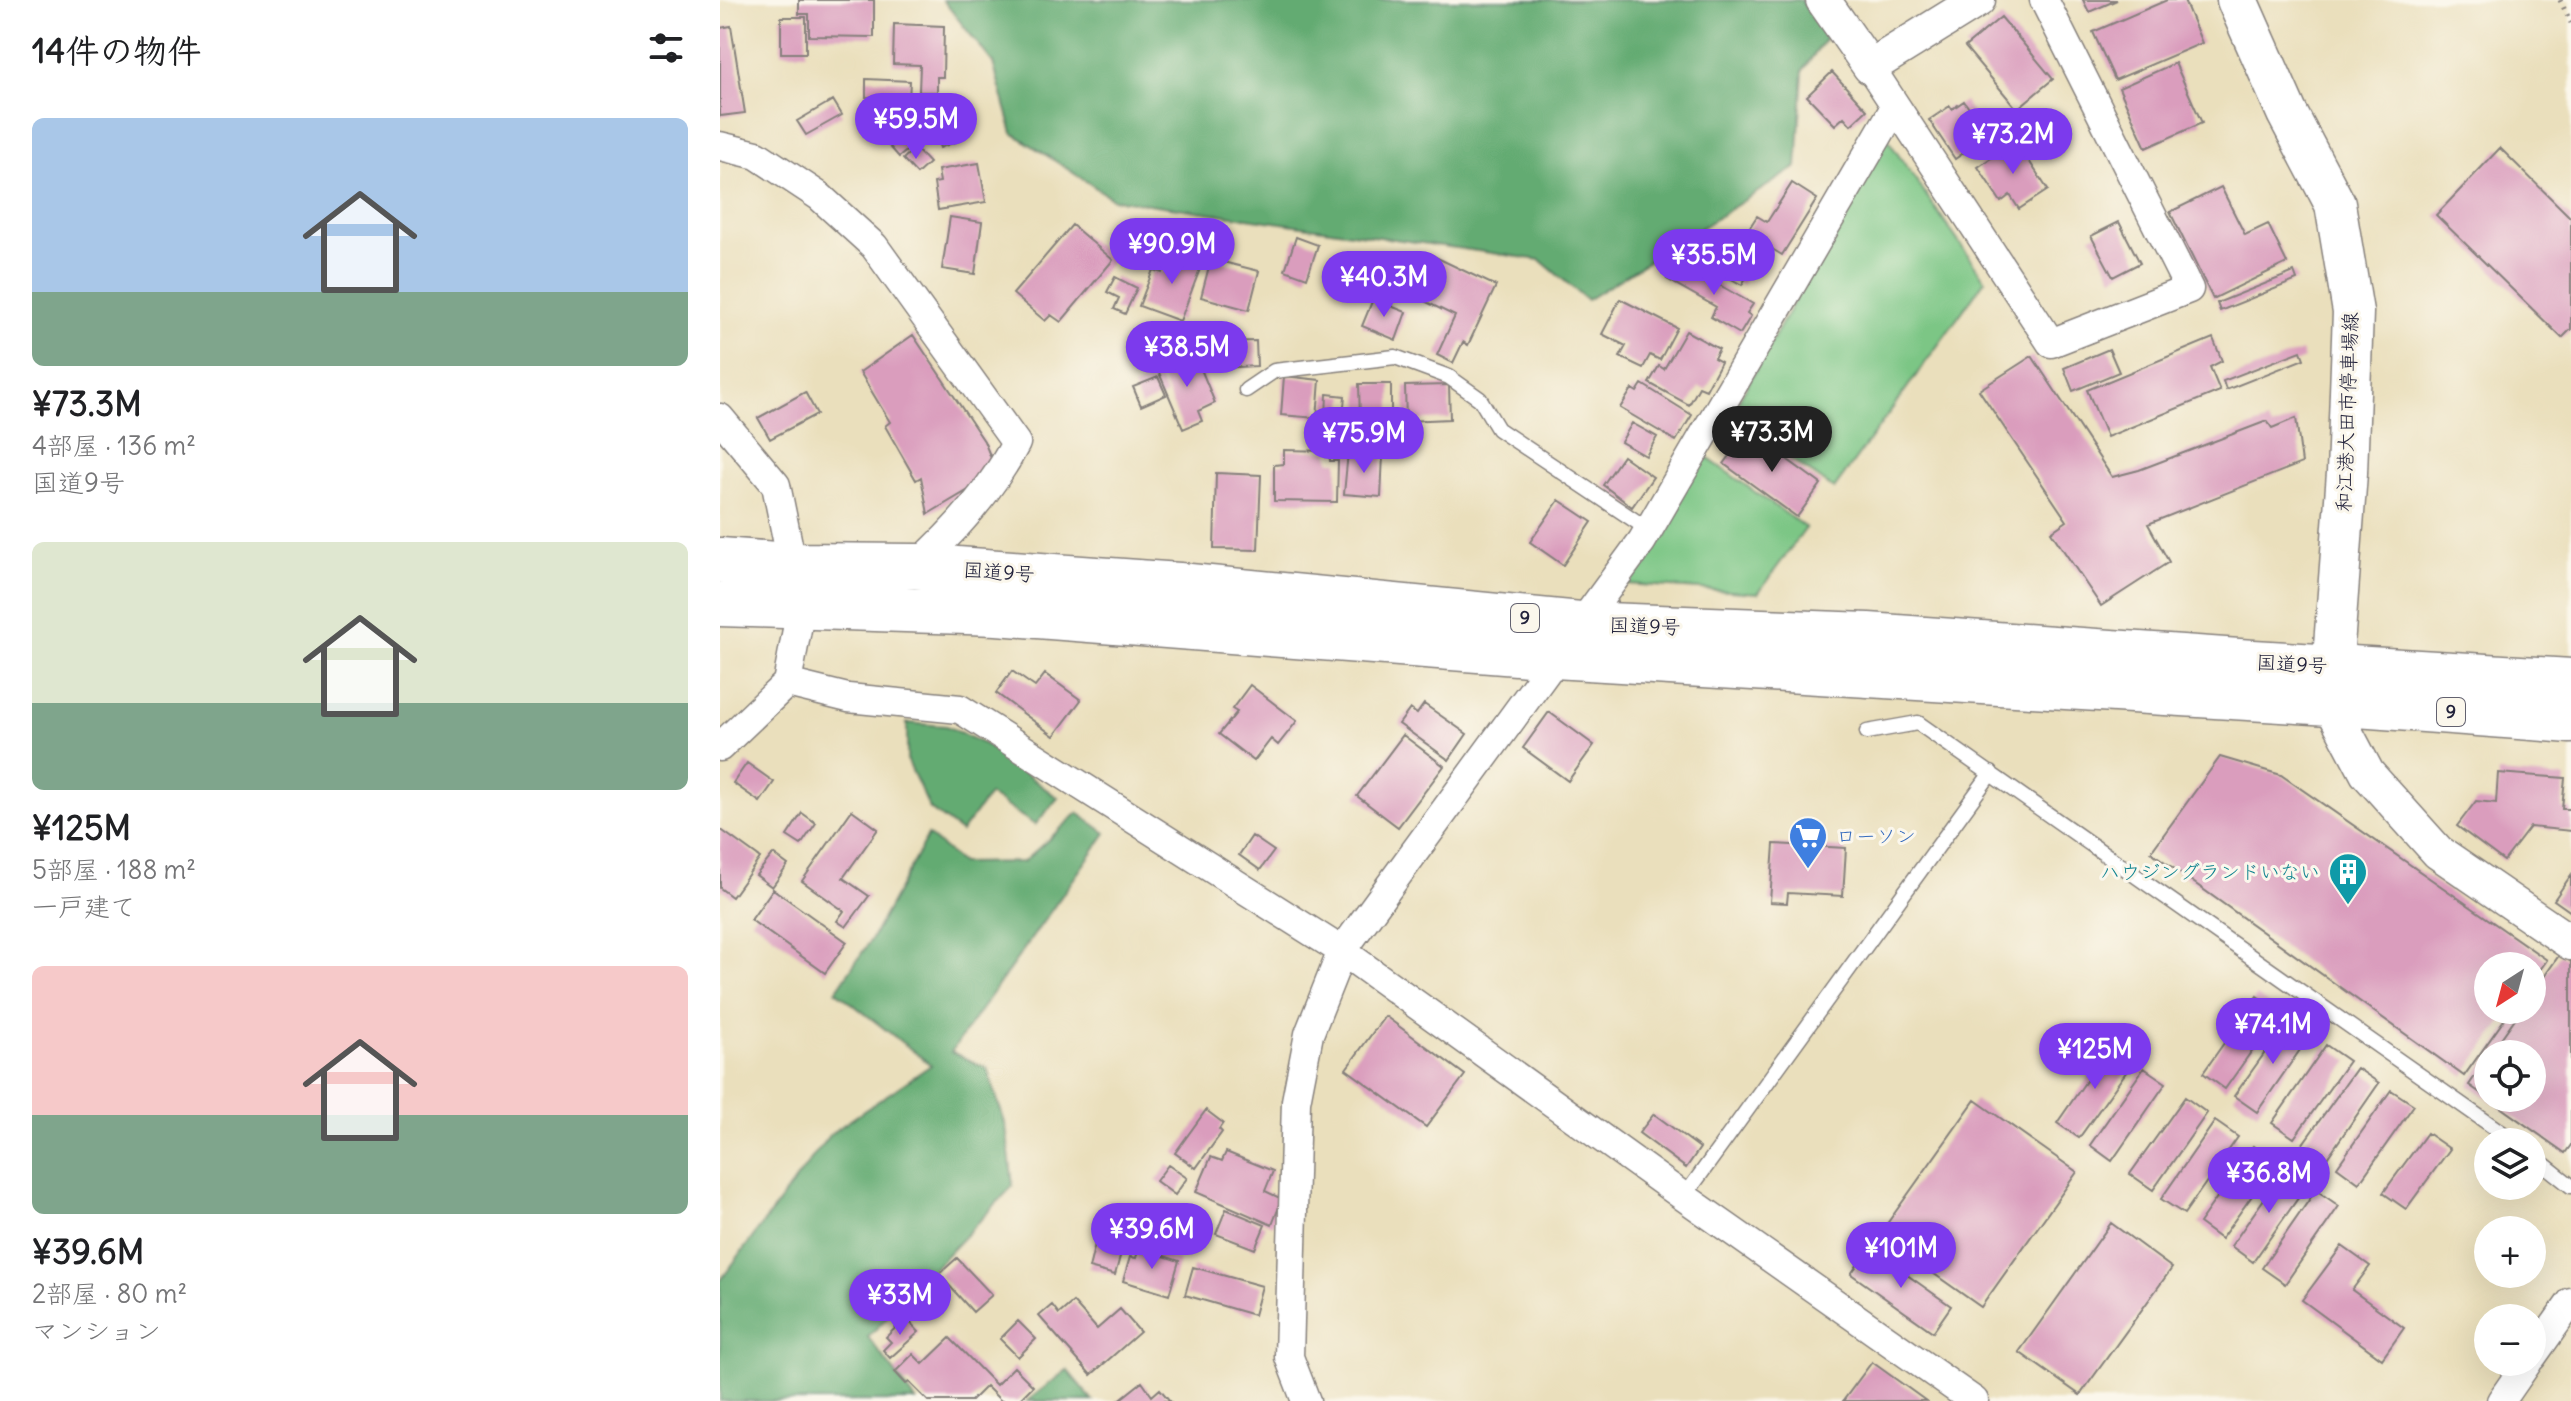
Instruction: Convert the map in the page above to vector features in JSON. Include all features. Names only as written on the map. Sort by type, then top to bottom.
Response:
[{"type":"highway","name":"国道9号","points":[[720,560],[792,565],[916,566],[1179,585],[1568,640]]},
{"type":"highway","name":"国道9号","points":[[720,604],[997,613],[1568,640],[2331,684],[2571,681]]},
{"type":"highway","name":"国道9号","points":[[2331,684],[2571,721]]},
{"type":"main road","name":"和江港大田市停車場線","points":[[2237,0],[2287,113],[2335,204],[2353,312],[2347,473],[2331,684]]},
{"type":"street","points":[[1823,0],[2051,343],[2189,289],[2044,0]]},
{"type":"street","points":[[1870,67],[1978,0]]},
{"type":"street","points":[[1306,1401],[1289,1357],[1296,1101],[1309,1034],[1342,951],[1649,530],[1895,107]]},
{"type":"street","points":[[720,146],[757,155],[819,196],[874,246],[1016,443],[999,476],[950,536],[916,566]]},
{"type":"street","points":[[720,418],[776,485],[801,608],[787,683],[720,747]]},
{"type":"street","points":[[787,683],[848,698],[960,709],[1342,951],[1974,1401]]},
{"type":"street","points":[[2331,684],[2367,773],[2438,852],[2571,943]]},
{"type":"street","points":[[2546,1337],[2571,1302]]},
{"type":"street","points":[[2501,1401],[2518,1376]]},
{"type":"lane","points":[[1246,390],[1274,371],[1395,357],[1449,377],[1480,399],[1498,429],[1649,530]]},
{"type":"lane","points":[[1867,732],[1918,723],[2495,1128]]},
{"type":"lane","points":[[1684,1197],[1991,773]]},
{"type":"lane","points":[[2546,1166],[2571,1186]]},
{"type":"path","points":[[2560,0],[2571,23]]},
{"type":"green space","points":[[943,0],[1801,0],[1826,38],[1803,70],[1797,167],[1587,300],[1540,260],[1113,199],[1013,133],[993,63]]},
{"type":"green space","points":[[1886,137],[1985,280],[1834,489],[1730,416]]},
{"type":"green space","points":[[1703,455],[1806,528],[1758,593],[1628,584]]},
{"type":"green space","points":[[907,723],[947,726],[988,746],[1058,798],[1035,825],[989,795],[961,832],[930,809],[907,760]]},
{"type":"green space","points":[[1078,813],[1106,833],[951,1052],[987,1068],[1006,1126],[1013,1186],[868,1337],[916,1401],[720,1401],[720,1281],[830,1134],[931,1065],[836,991],[872,938],[928,835],[961,863],[1023,862]]},
{"type":"green space","points":[[1067,1370],[1093,1401],[1027,1401]]},
{"type":"building","points":[[799,0],[874,0],[874,37],[809,36],[809,14],[799,14]]},
{"type":"building","points":[[2083,0],[2117,0],[2089,12]]},
{"type":"building","points":[[2167,0],[2184,0],[2202,43],[2115,80],[2093,32]]},
{"type":"building","points":[[781,17],[806,17],[806,53],[781,53]]},
{"type":"building","points":[[2001,17],[2053,79],[2017,109],[1965,47]]},
{"type":"building","points":[[894,24],[944,26],[943,77],[937,77],[937,92],[919,92],[920,65],[893,64]]},
{"type":"building","points":[[731,26],[745,113],[720,116],[720,28]]},
{"type":"building","points":[[2175,63],[2202,123],[2146,148],[2119,88]]},
{"type":"building","points":[[1832,72],[1867,110],[1851,125],[1844,117],[1835,125],[1807,96]]},
{"type":"building","points":[[866,79],[910,81],[909,100],[866,97]]},
{"type":"building","points":[[833,100],[842,115],[806,135],[797,121]]},
{"type":"building","points":[[1964,101],[1982,127],[1974,132],[1977,136],[1966,144],[1969,149],[1955,159],[1929,120]]},
{"type":"building","points":[[899,115],[920,140],[899,157],[878,133]]},
{"type":"building","points":[[951,119],[960,140],[940,148],[932,126]]},
{"type":"building","points":[[2016,141],[2048,190],[2019,209],[2010,195],[2001,202],[1978,167]]},
{"type":"building","points":[[915,148],[929,163],[917,174],[903,159]]},
{"type":"building","points":[[2500,148],[2571,218],[2571,329],[2562,338],[2436,215]]},
{"type":"building","points":[[979,163],[986,202],[938,210],[934,183],[940,182],[938,170]]},
{"type":"building","points":[[1792,183],[1817,199],[1782,255],[1746,233],[1757,216],[1767,222]]},
{"type":"building","points":[[2221,187],[2245,235],[2268,224],[2287,263],[2213,299],[2170,212]]},
{"type":"building","points":[[950,217],[982,222],[975,274],[942,269]]},
{"type":"building","points":[[2119,222],[2140,263],[2113,277],[2091,236]]},
{"type":"building","points":[[1072,225],[1113,260],[1061,322],[1051,315],[1045,321],[1013,294]]},
{"type":"building","points":[[1296,237],[1318,245],[1307,278],[1285,270]]},
{"type":"building","points":[[1716,238],[1755,261],[1742,285],[1696,259],[1705,244],[1711,248]]},
{"type":"building","points":[[1170,249],[1203,261],[1180,321],[1139,306],[1153,270],[1162,273]]},
{"type":"building","points":[[1429,254],[1496,286],[1468,345],[1463,342],[1453,363],[1437,355],[1455,316],[1410,294]]},
{"type":"building","points":[[1211,259],[1259,271],[1249,310],[1201,297]]},
{"type":"building","points":[[1677,261],[1753,304],[1747,313],[1751,316],[1740,334],[1711,317],[1716,307],[1667,279]]},
{"type":"building","points":[[2294,272],[2297,280],[2220,311],[2217,303]]},
{"type":"building","points":[[1115,277],[1137,288],[1125,314],[1114,309],[1119,298],[1107,292]]},
{"type":"building","points":[[1373,299],[1406,312],[1396,340],[1362,326]]},
{"type":"building","points":[[1620,299],[1677,328],[1660,360],[1650,355],[1643,368],[1620,357],[1626,346],[1602,334]]},
{"type":"building","points":[[1686,331],[1719,349],[1714,358],[1721,362],[1706,390],[1699,387],[1689,405],[1649,383],[1659,366],[1664,369]]},
{"type":"building","points":[[913,335],[984,441],[991,458],[975,486],[928,514],[921,477],[916,480],[885,426],[890,422],[860,372]]},
{"type":"building","points":[[2213,338],[2222,361],[2210,367],[2220,391],[2107,437],[2087,390]]},
{"type":"building","points":[[1256,341],[1257,366],[1219,368],[1218,342]]},
{"type":"building","points":[[2109,349],[2119,372],[2073,391],[2064,368]]},
{"type":"building","points":[[2301,351],[2304,359],[2226,390],[2223,381]]},
{"type":"building","points":[[1194,352],[1215,403],[1198,411],[1202,421],[1183,429],[1157,368]]},
{"type":"building","points":[[2032,356],[2112,477],[2139,470],[2267,421],[2272,428],[2296,418],[2302,463],[2148,524],[2169,562],[2101,606],[2051,532],[2067,521],[1979,390]]},
{"type":"building","points":[[1284,376],[1320,380],[1317,418],[1281,415]]},
{"type":"building","points":[[1158,377],[1166,395],[1141,406],[1133,387]]},
{"type":"building","points":[[1359,384],[1391,384],[1391,420],[1360,420]]},
{"type":"building","points":[[1642,384],[1692,415],[1676,441],[1620,408],[1632,389],[1637,392]]},
{"type":"building","points":[[1449,385],[1450,419],[1406,421],[1405,386]]},
{"type":"building","points":[[805,392],[817,414],[770,439],[758,418]]},
{"type":"building","points":[[1327,394],[1345,396],[1343,418],[1326,417]]},
{"type":"building","points":[[1632,423],[1657,437],[1646,456],[1621,442]]},
{"type":"building","points":[[1748,431],[1821,484],[1797,517],[1724,464]]},
{"type":"building","points":[[1284,450],[1329,451],[1330,461],[1338,461],[1337,502],[1274,501],[1274,465],[1284,464]]},
{"type":"building","points":[[1348,452],[1383,455],[1381,497],[1344,494]]},
{"type":"building","points":[[1623,456],[1653,477],[1632,507],[1603,485]]},
{"type":"building","points":[[1216,473],[1261,475],[1258,550],[1214,549]]},
{"type":"building","points":[[1559,500],[1592,522],[1563,565],[1530,542]]},
{"type":"building","points":[[1012,671],[1035,687],[1045,674],[1081,700],[1054,736],[996,693]]},
{"type":"building","points":[[1250,685],[1297,721],[1278,745],[1271,739],[1254,761],[1219,734],[1237,712],[1232,709]]},
{"type":"building","points":[[1424,704],[1467,734],[1449,760],[1399,724],[1410,709],[1417,714]]},
{"type":"building","points":[[1549,712],[1594,745],[1568,781],[1523,748]]},
{"type":"building","points":[[1403,735],[1444,766],[1398,827],[1357,796]]},
{"type":"building","name":"ハウジングランドいない","points":[[2220,757],[2281,775],[2535,952],[2474,952],[2474,1024],[2501,1024],[2490,1040],[2474,1040],[2474,1062],[2464,1076],[2151,852]]},
{"type":"building","points":[[747,763],[774,782],[760,802],[733,783]]},
{"type":"building","points":[[2498,773],[2565,778],[2562,809],[2571,809],[2571,831],[2530,827],[2504,861],[2457,826],[2476,801],[2496,803]]},
{"type":"building","points":[[852,810],[878,829],[843,878],[869,896],[846,927],[837,921],[844,911],[802,881]]},
{"type":"building","points":[[802,813],[816,823],[801,845],[787,836]]},
{"type":"building","points":[[720,829],[760,858],[732,897],[720,888]]},
{"type":"building","points":[[1252,836],[1274,851],[1260,870],[1239,855]]},
{"type":"building","name":"ローソン","points":[[1774,844],[1846,848],[1843,896],[1788,893],[1787,903],[1770,902]]},
{"type":"building","points":[[773,854],[788,865],[772,887],[756,875]]},
{"type":"building","points":[[2571,875],[2571,912],[2554,900]]},
{"type":"building","points":[[773,889],[847,942],[825,973],[751,920]]},
{"type":"building","points":[[2560,954],[2571,962],[2571,1145],[2565,1153],[2546,1140],[2546,1128],[2530,1128],[2507,1112],[2546,1112],[2546,1040],[2500,1040],[2511,1024],[2546,1024],[2546,974]]},
{"type":"building","points":[[2257,996],[2279,1012],[2225,1089],[2203,1073]]},
{"type":"building","points":[[1385,1016],[1465,1075],[1426,1127],[1346,1069]]},
{"type":"building","points":[[2289,1019],[2311,1034],[2257,1112],[2234,1096]]},
{"type":"building","points":[[2111,1045],[2134,1061],[2079,1138],[2057,1123]]},
{"type":"building","points":[[2326,1045],[2349,1061],[2294,1138],[2272,1123]]},
{"type":"building","points":[[2144,1068],[2166,1083],[2112,1161],[2090,1145]]},
{"type":"building","points":[[2357,1068],[2379,1083],[2325,1161],[2302,1145]]},
{"type":"building","points":[[2391,1090],[2414,1105],[2359,1183],[2337,1167]]},
{"type":"building","points":[[2185,1097],[2207,1113],[2153,1190],[2130,1174]]},
{"type":"building","points":[[1975,1100],[2077,1172],[1981,1307],[1879,1235]]},
{"type":"building","points":[[1206,1110],[1223,1123],[1219,1129],[1222,1132],[1196,1168],[1175,1153]]},
{"type":"building","points":[[1654,1114],[1700,1148],[1686,1168],[1639,1133]]},
{"type":"building","points":[[2215,1121],[2238,1137],[2184,1214],[2161,1199]]},
{"type":"building","points":[[2427,1133],[2450,1149],[2406,1209],[2383,1193]]},
{"type":"building","points":[[2253,1146],[2276,1162],[2221,1239],[2199,1223]]},
{"type":"building","points":[[1226,1152],[1273,1171],[1265,1191],[1282,1199],[1272,1225],[1196,1192],[1211,1157],[1222,1161]]},
{"type":"building","points":[[1168,1165],[1187,1178],[1175,1195],[1156,1181]]},
{"type":"building","points":[[2285,1169],[2308,1184],[2253,1262],[2231,1246]]},
{"type":"building","points":[[2316,1190],[2339,1206],[2285,1284],[2262,1268]]},
{"type":"building","points":[[1226,1209],[1265,1225],[1255,1249],[1216,1234]]},
{"type":"building","points":[[2111,1223],[2172,1268],[2080,1395],[2019,1352]]},
{"type":"building","points":[[1097,1236],[1124,1242],[1115,1275],[1089,1268]]},
{"type":"building","points":[[2342,1246],[2370,1266],[2352,1290],[2404,1328],[2382,1359],[2302,1300]]},
{"type":"building","points":[[1139,1248],[1179,1261],[1169,1295],[1123,1281],[1130,1257],[1136,1258]]},
{"type":"building","points":[[1869,1248],[1951,1306],[1933,1332],[1851,1274]]},
{"type":"building","points":[[957,1258],[992,1295],[973,1312],[939,1274]]},
{"type":"building","points":[[1193,1267],[1262,1286],[1254,1315],[1185,1295]]},
{"type":"building","points":[[1073,1302],[1097,1329],[1120,1309],[1140,1332],[1091,1375],[1039,1316],[1052,1305],[1059,1314]]},
{"type":"building","points":[[906,1318],[919,1332],[890,1358],[883,1350],[891,1342],[886,1337]]},
{"type":"building","points":[[1018,1321],[1036,1339],[1018,1357],[1000,1339]]},
{"type":"building","points":[[950,1338],[996,1385],[1014,1367],[1033,1386],[1018,1401],[1001,1401],[986,1386],[971,1401],[928,1401],[895,1372],[913,1354],[923,1364]]},
{"type":"building","points":[[1872,1362],[1926,1401],[1843,1401]]},
{"type":"building","points":[[1142,1382],[1152,1396],[1160,1389],[1170,1401],[1118,1401]]},
{"type":"place","name":"ローソン","points":[[1808,870]]},
{"type":"place","name":"ハウジングランドいない","points":[[2348,906]]}]
